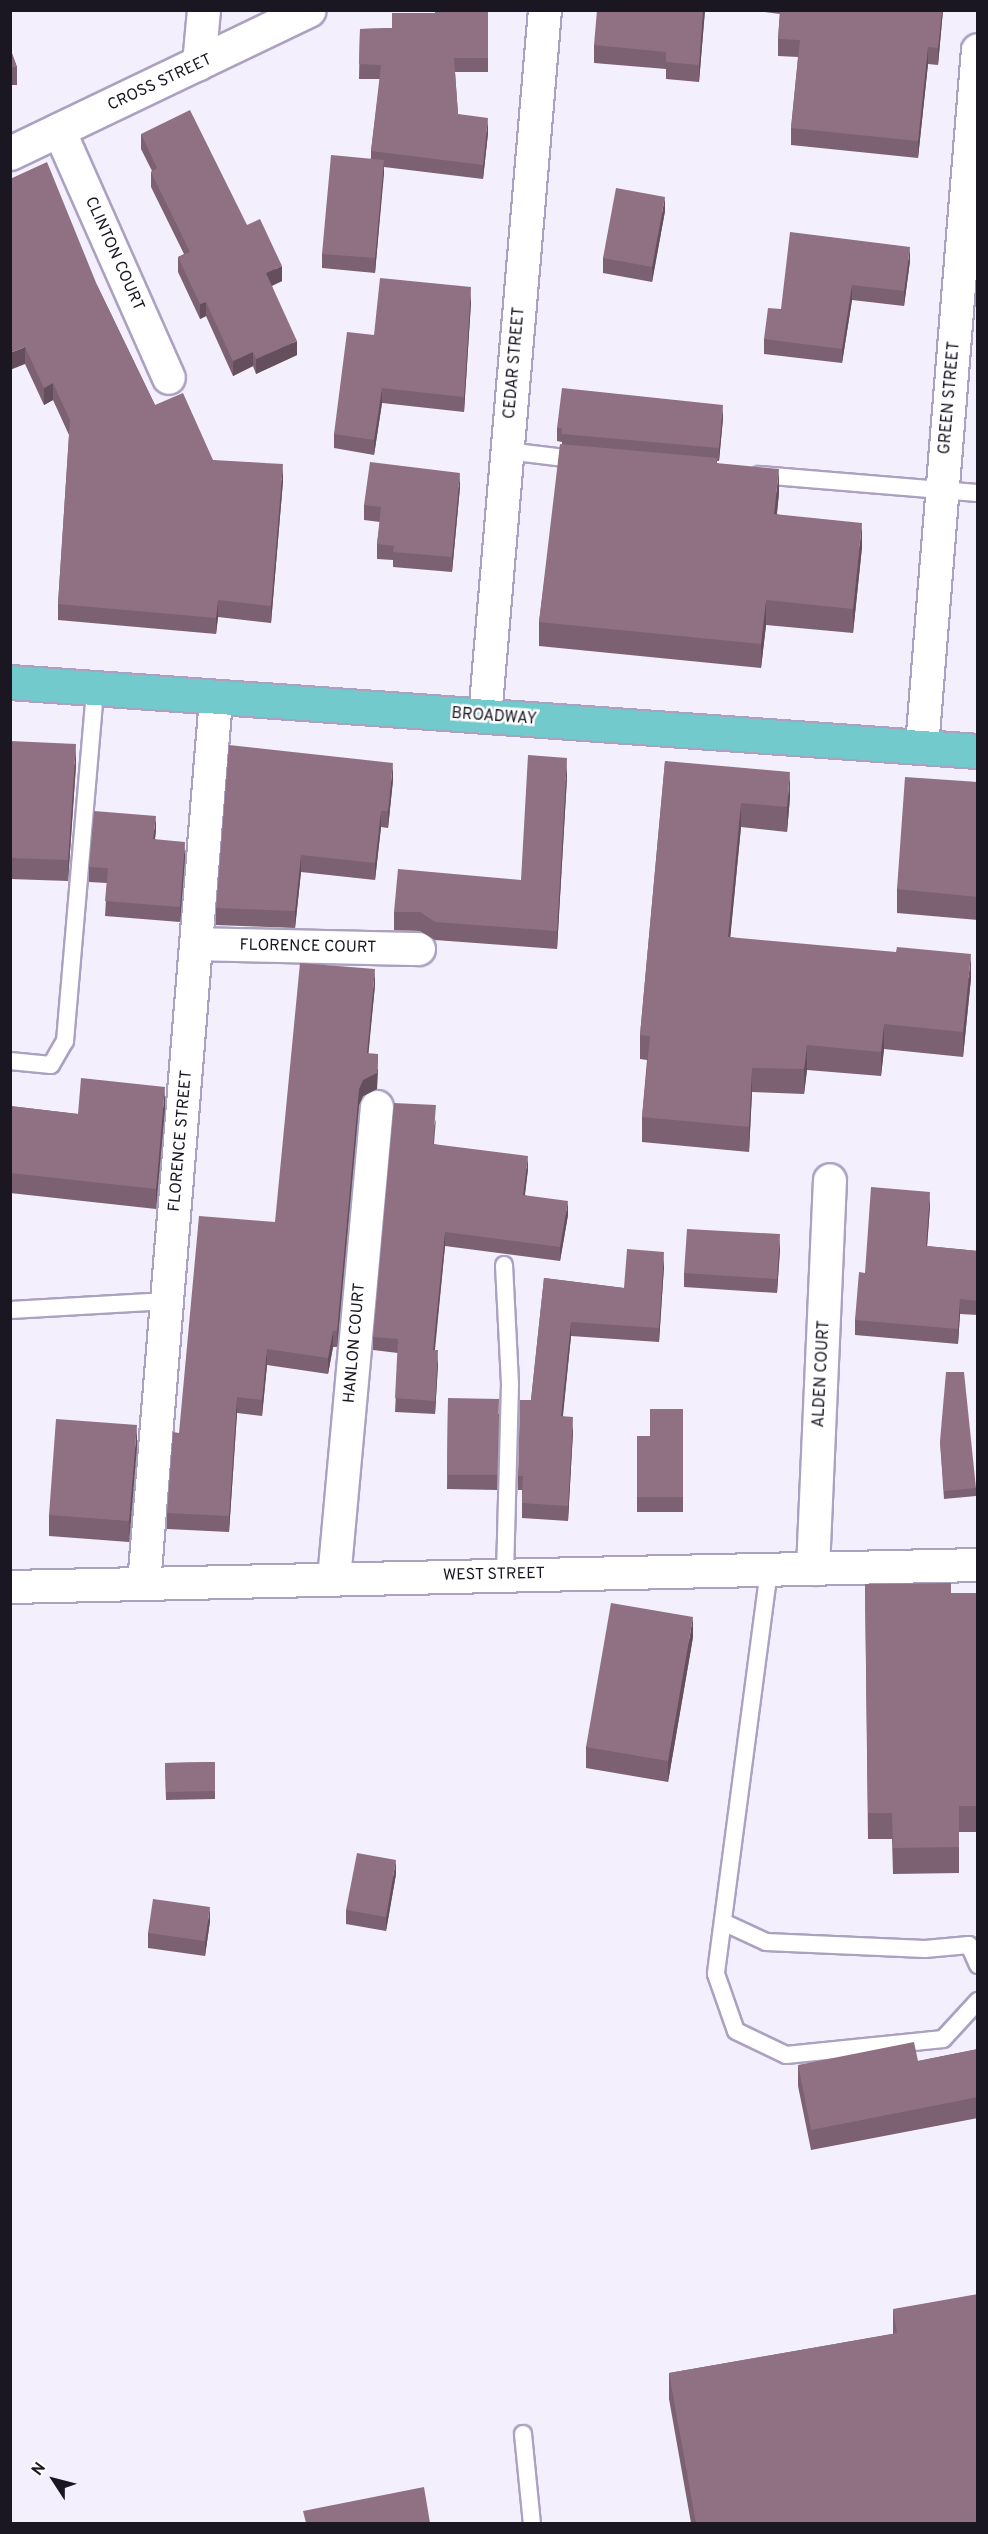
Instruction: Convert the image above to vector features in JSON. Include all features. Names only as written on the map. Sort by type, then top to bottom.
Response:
[{"type":"main road","name":"BROADWAY","points":[[10,682],[216,699],[978,751]]},
{"type":"street","points":[[199,64],[204,10]]},
{"type":"street","name":"CROSS STREET","points":[[10,153],[309,10]]},
{"type":"street","name":"CEDAR STREET","points":[[485,717],[545,10]]},
{"type":"street","name":"GREEN STREET","points":[[922,747],[978,50]]},
{"type":"street","name":"CLINTON COURT","points":[[59,130],[170,378]]},
{"type":"street","name":"FLORENCE STREET","points":[[144,1584],[216,699]]},
{"type":"street","name":"FLORENCE COURT","points":[[197,944],[419,949]]},
{"type":"street","name":"HANLON COURT","points":[[334,1579],[377,1107]]},
{"type":"street","name":"ALDEN COURT","points":[[813,1569],[831,1180]]},
{"type":"street","name":"WEST STREET","points":[[10,1587],[978,1565]]},
{"type":"lane","points":[[507,451],[601,462]]},
{"type":"lane","points":[[744,474],[978,493]]},
{"type":"lane","points":[[10,1061],[51,1065],[65,1041],[95,690]]},
{"type":"lane","points":[[504,1265],[510,1384],[505,1574]]},
{"type":"lane","points":[[10,1310],[168,1301]]},
{"type":"lane","points":[[769,1570],[716,1974],[736,2031],[786,2055],[943,2039],[978,2001]]},
{"type":"lane","points":[[723,1922],[766,1942],[925,1949],[969,1946],[978,1965]]},
{"type":"lane","points":[[523,2434],[532,2523]]},
{"type":"building","points":[[435,10],[488,10],[488,58],[454,58],[458,114],[488,118],[483,165],[371,151],[381,65],[359,64],[360,29],[392,28],[392,13],[435,13]]},
{"type":"building","points":[[597,10],[703,10],[699,65],[666,62],[666,52],[594,45]]},
{"type":"building","points":[[780,10],[942,10],[938,48],[928,47],[918,141],[791,128],[800,40],[778,39]]},
{"type":"building","points":[[10,48],[17,67],[10,67]]},
{"type":"building","points":[[190,110],[247,225],[260,219],[282,266],[266,273],[297,341],[256,359],[253,352],[233,361],[206,302],[200,304],[178,257],[190,252],[151,172],[157,168],[141,134]]},
{"type":"building","points":[[331,155],[384,160],[375,258],[322,254]]},
{"type":"building","points":[[47,162],[97,285],[155,405],[183,393],[213,460],[283,464],[271,606],[218,600],[216,618],[58,604],[70,420],[53,383],[44,388],[25,347],[10,353],[10,179]]},
{"type":"building","points":[[616,188],[665,197],[652,267],[603,258]]},
{"type":"building","points":[[790,232],[910,247],[904,291],[852,285],[842,349],[764,339],[768,308],[781,309]]},
{"type":"building","points":[[380,278],[471,287],[464,397],[382,388],[374,440],[334,434],[347,332],[374,335]]},
{"type":"building","points":[[562,388],[723,405],[719,448],[562,434],[562,428],[557,428]]},
{"type":"building","points":[[560,444],[717,458],[716,463],[779,469],[774,514],[862,523],[853,609],[766,600],[761,644],[539,622]]},
{"type":"building","points":[[370,462],[460,473],[452,557],[393,552],[394,546],[377,544],[381,507],[364,505]]},
{"type":"building","points":[[10,741],[76,744],[68,860],[10,858]]},
{"type":"building","points":[[229,745],[393,763],[388,811],[381,811],[375,863],[301,855],[295,911],[216,908]]},
{"type":"building","points":[[528,755],[567,758],[557,931],[435,922],[420,912],[394,912],[398,869],[521,880]]},
{"type":"building","points":[[665,761],[790,772],[787,807],[741,803],[728,937],[896,952],[897,947],[971,954],[963,1032],[884,1024],[881,1052],[807,1045],[804,1069],[752,1068],[749,1127],[642,1117],[650,1036],[640,1035]]},
{"type":"building","points":[[905,777],[978,782],[978,897],[897,889]]},
{"type":"building","points":[[94,811],[156,816],[153,839],[185,842],[180,907],[105,901],[108,868],[89,867]]},
{"type":"building","points":[[300,963],[375,969],[367,1053],[378,1054],[377,1073],[363,1080],[359,1089],[337,1331],[333,1331],[328,1358],[267,1349],[262,1400],[237,1397],[229,1516],[167,1513],[173,1432],[179,1433],[199,1216],[275,1222]]},
{"type":"building","points":[[81,1078],[165,1087],[156,1189],[10,1173],[10,1106],[78,1114]]},
{"type":"building","points":[[394,1103],[436,1105],[433,1144],[528,1156],[523,1195],[568,1201],[560,1247],[445,1232],[433,1350],[438,1350],[435,1401],[395,1398],[398,1339],[373,1337]]},
{"type":"building","points":[[871,1187],[930,1192],[926,1246],[978,1251],[978,1301],[960,1299],[958,1329],[855,1320],[859,1272],[865,1273]]},
{"type":"building","points":[[687,1229],[780,1234],[777,1279],[684,1273]]},
{"type":"building","points":[[627,1249],[664,1252],[659,1328],[571,1322],[561,1416],[573,1417],[568,1506],[522,1503],[523,1476],[518,1476],[520,1400],[531,1400],[544,1278],[624,1288]]},
{"type":"building","points":[[946,1372],[964,1372],[976,1488],[944,1491],[940,1441]]},
{"type":"building","points":[[448,1398],[499,1399],[497,1475],[447,1475]]},
{"type":"building","points":[[650,1409],[683,1409],[683,1497],[637,1497],[637,1436],[650,1436]]},
{"type":"building","points":[[56,1419],[137,1425],[129,1521],[49,1515]]},
{"type":"building","points":[[951,1583],[951,1593],[978,1593],[978,1806],[959,1806],[959,1847],[893,1848],[892,1813],[868,1813],[865,1584]]},
{"type":"building","points":[[611,1603],[693,1617],[668,1761],[586,1747]]},
{"type":"building","points":[[215,1762],[215,1791],[166,1792],[165,1763]]},
{"type":"building","points":[[357,1853],[396,1860],[386,1917],[346,1910]]},
{"type":"building","points":[[153,1899],[210,1907],[205,1941],[148,1933]]},
{"type":"building","points":[[914,2042],[918,2061],[978,2049],[978,2097],[811,2130],[798,2065]]},
{"type":"building","points":[[978,2294],[978,2523],[696,2523],[669,2373],[897,2333],[893,2309]]},
{"type":"building","points":[[424,2487],[430,2523],[306,2523],[303,2511]]}]
